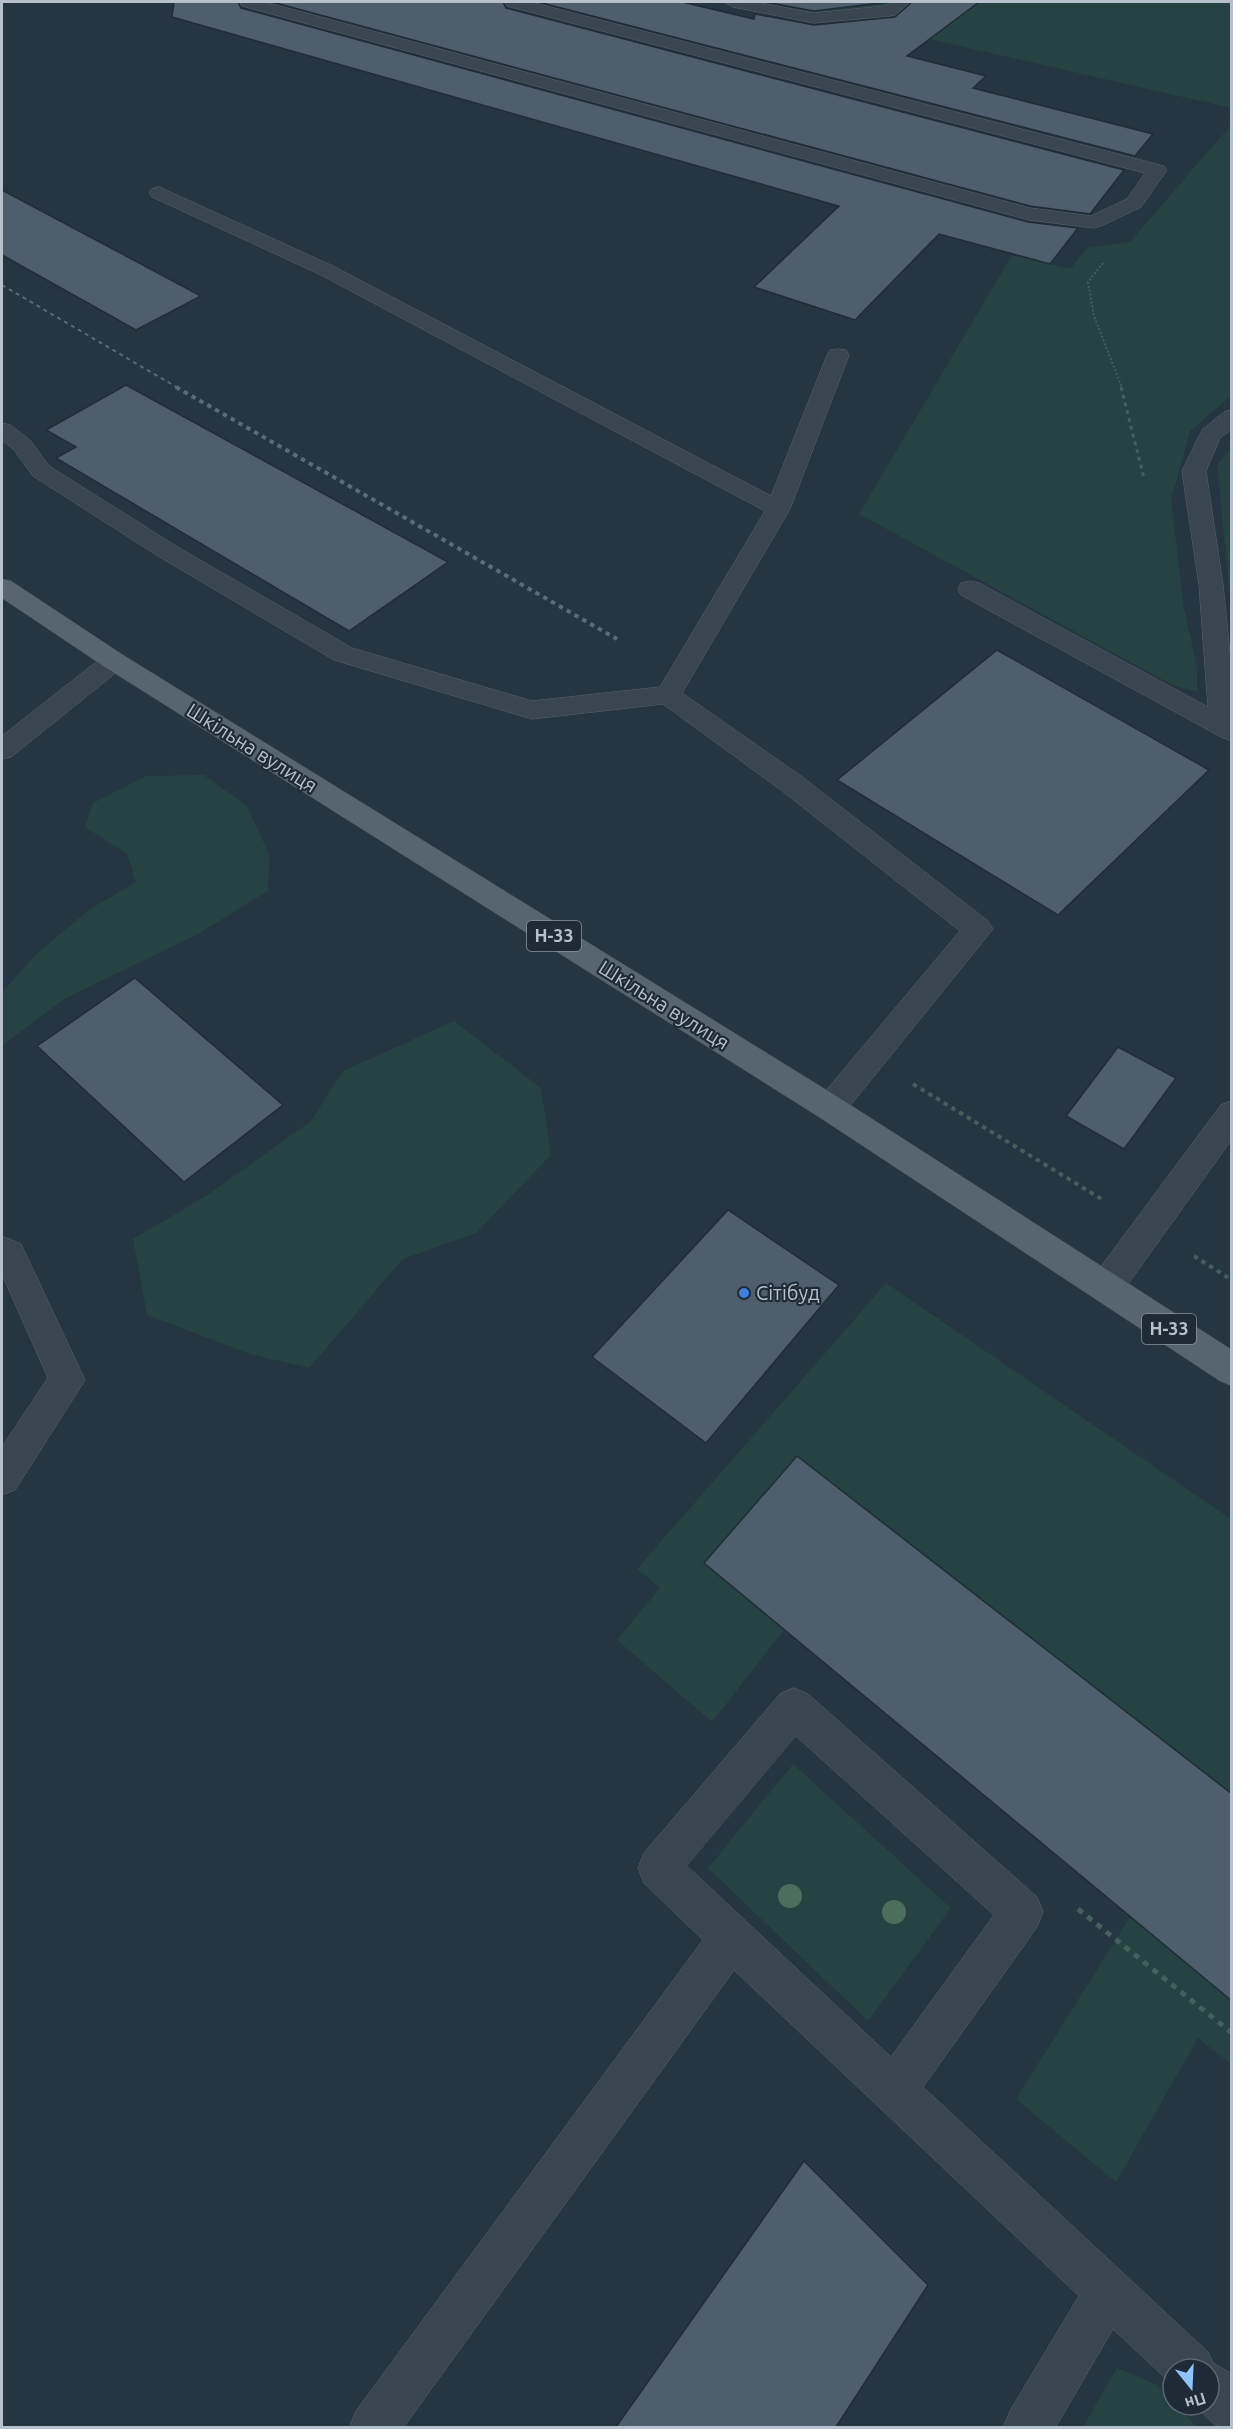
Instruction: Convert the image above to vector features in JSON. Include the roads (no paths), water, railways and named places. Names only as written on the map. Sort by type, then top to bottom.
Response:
[{"type":"main road","name":"Шкільна вулиця","points":[[2,587],[114,662],[830,1108],[1232,1370]]},
{"type":"lane","points":[[248,2],[1029,214],[1094,222],[1134,203],[1157,170],[513,2]]},
{"type":"lane","points":[[733,2],[813,18],[889,11],[902,2]]},
{"type":"lane","points":[[159,193],[326,270],[778,509]]},
{"type":"lane","points":[[668,695],[778,509],[838,356]]},
{"type":"lane","points":[[970,589],[1227,729],[1226,688],[1194,471],[1210,435],[1232,417]]},
{"type":"lane","points":[[2,430],[22,445],[41,471],[167,551],[343,654],[532,710],[668,695],[791,783],[978,928],[830,1108]]},
{"type":"lane","points":[[2,750],[114,662]]},
{"type":"lane","points":[[1106,1287],[1232,1114]]},
{"type":"lane","points":[[2,1251],[9,1254],[67,1380],[2,1478]]},
{"type":"lane","points":[[895,2089],[1022,1912],[794,1708],[659,1868],[731,1938],[1181,2357]]},
{"type":"lane","points":[[373,2427],[731,1938]]},
{"type":"lane","points":[[1027,2427],[1109,2291]]},
{"type":"railway","points":[[2,285],[178,388]]},
{"type":"railway","points":[[176,387],[617,639]]},
{"type":"place","name":"Сітібуд","points":[[744,1293]]}]
